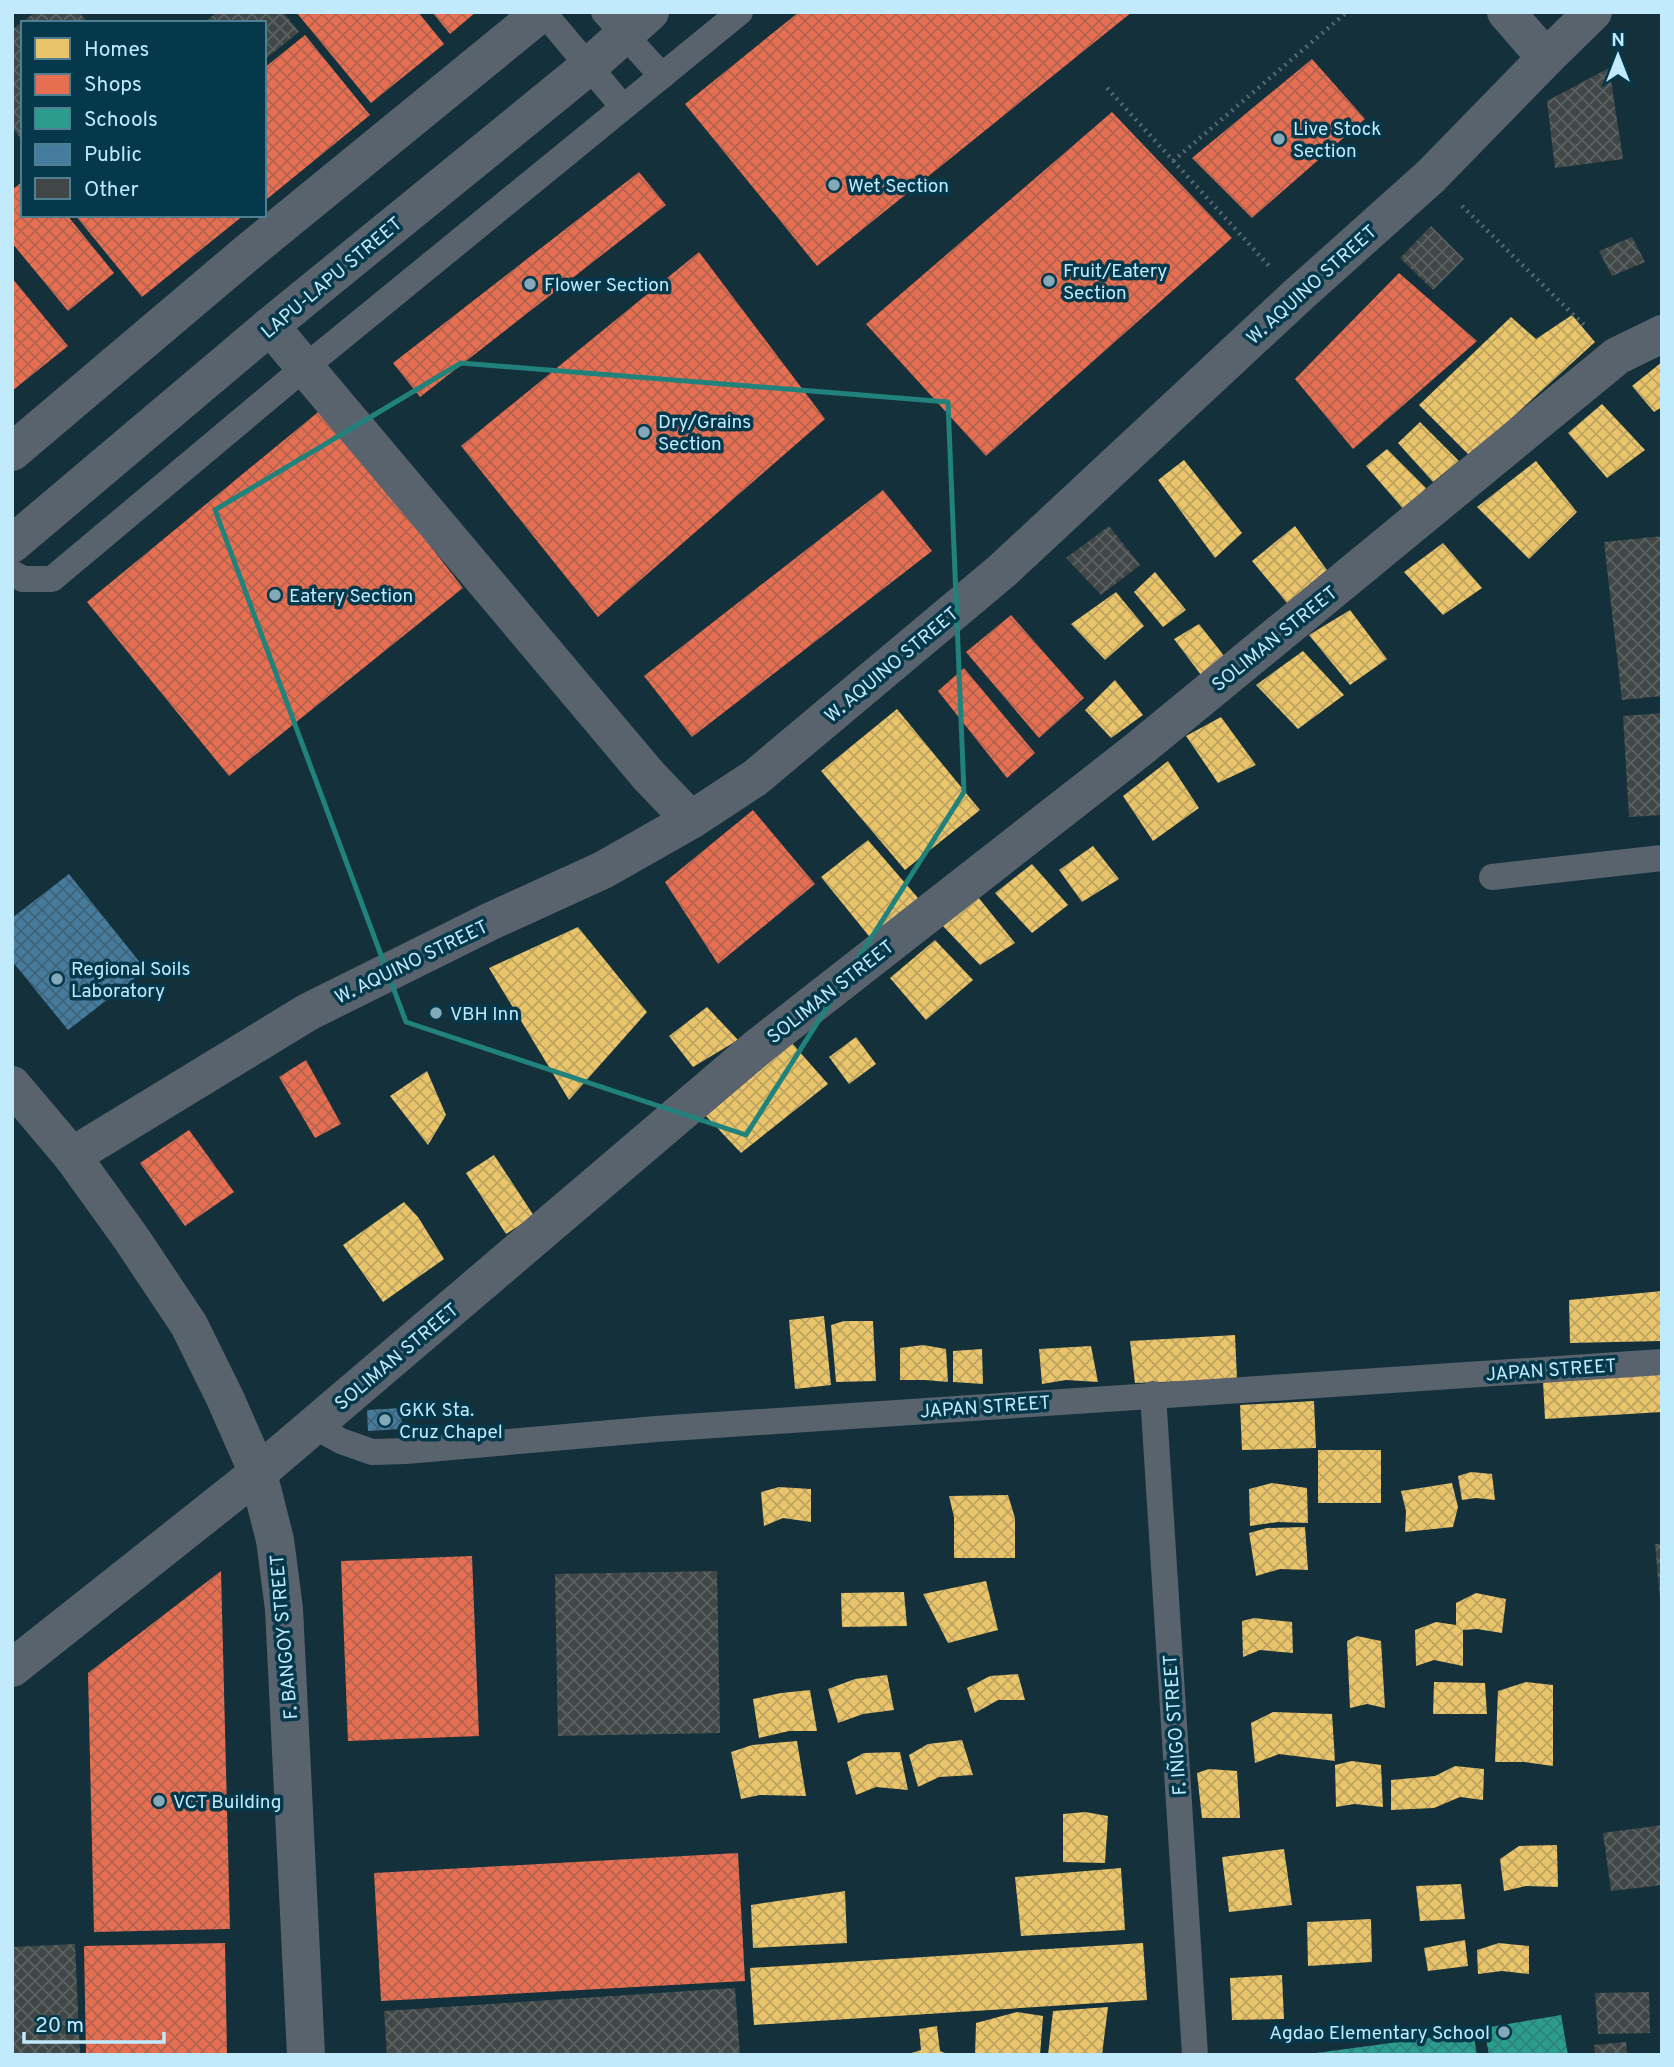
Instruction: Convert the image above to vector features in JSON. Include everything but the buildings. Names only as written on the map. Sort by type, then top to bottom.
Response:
[{"type":"street","points":[[12,452],[247,253],[543,12]]},
{"type":"street","points":[[1506,12],[1546,58]]},
{"type":"street","name":"W. AQUINO STREET","points":[[72,1156],[308,1012],[489,922],[603,870],[691,820],[755,778],[1003,570],[1297,296],[1431,176],[1593,12]]},
{"type":"street","name":"LAPU-LAPU STREET","points":[[12,544],[270,326],[589,66],[626,20]]},
{"type":"street","points":[[270,326],[648,775],[691,820]]},
{"type":"street","name":"SOLIMAN STREET","points":[[12,1668],[258,1473],[758,1047],[1139,748],[1617,356],[1662,334]]},
{"type":"street","name":"F. BANGOY STREET","points":[[12,1085],[72,1156],[189,1325],[258,1473],[275,1540],[284,1609],[306,2055]]},
{"type":"lane","points":[[543,12],[623,107]]},
{"type":"lane","points":[[12,573],[23,579],[52,579],[304,368],[740,12]]},
{"type":"lane","points":[[626,20],[662,76]]},
{"type":"lane","points":[[1492,877],[1662,858]]},
{"type":"lane","name":"JAPAN STREET","points":[[314,1426],[341,1441],[372,1452],[406,1451],[684,1427],[1662,1362]]},
{"type":"lane","name":"F. IÑIGO STREET","points":[[1153,1394],[1195,2055]]},
{"type":"path","points":[[1174,161],[1347,12]]},
{"type":"path","points":[[1107,88],[1297,296]]},
{"type":"path","points":[[1431,176],[1617,356]]},
{"type":"highlighted area","points":[[461,363],[948,402],[964,792],[746,1135],[406,1022],[215,510]]},
{"type":"place","name":"Live Stock Section","points":[[1279,139]]},
{"type":"place","name":"Wet Section","points":[[834,185]]},
{"type":"place","name":"Fruit/Eatery Section","points":[[1049,281]]},
{"type":"place","name":"Flower Section","points":[[530,284]]},
{"type":"place","name":"Dry/Grains Section","points":[[644,432]]},
{"type":"place","name":"Eatery Section","points":[[275,595]]},
{"type":"place","name":"Regional Soils Laboratory","points":[[57,979]]},
{"type":"place","name":"VBH Inn","points":[[436,1013]]},
{"type":"place","name":"GKK Sta. Cruz Chapel","points":[[385,1420]]},
{"type":"place","name":"VCT Building","points":[[159,1801]]},
{"type":"place","name":"Agdao Elementary School","points":[[1504,2032]]}]
